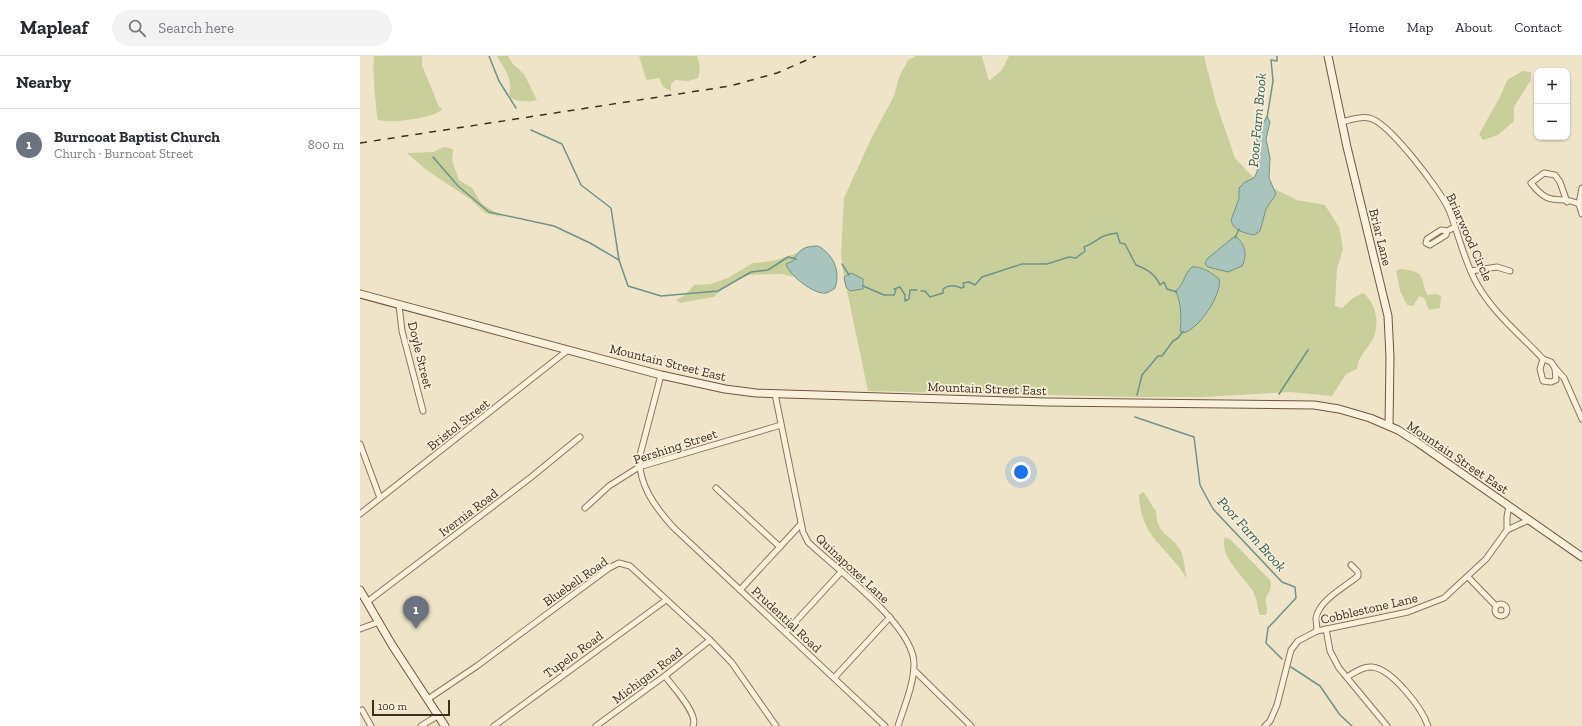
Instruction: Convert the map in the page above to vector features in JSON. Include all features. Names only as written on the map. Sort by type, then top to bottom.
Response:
[{"type":"main road","name":"Briar Lane","points":[[1328,56],[1388,316],[1390,357],[1389,426]]},
{"type":"main road","name":"Mountain Street East","points":[[360,294],[661,375],[725,389],[775,394],[1046,402],[1296,404],[1339,409],[1389,426],[1429,450],[1582,557]]},
{"type":"main road","points":[[360,590],[378,622],[445,726]]},
{"type":"street","name":"Briarwood Circle","points":[[1342,122],[1368,117],[1384,127],[1409,153],[1439,193],[1448,209],[1471,271],[1484,294],[1501,318],[1543,359],[1548,360],[1555,368]]},
{"type":"street","points":[[1567,202],[1560,182],[1555,175],[1544,173],[1531,183],[1540,195],[1550,200],[1579,204]]},
{"type":"street","points":[[1582,188],[1579,204],[1582,214]]},
{"type":"street","points":[[1447,231],[1455,227]]},
{"type":"street","points":[[1471,271],[1497,266],[1510,270]]},
{"type":"street","name":"Doyle Street","points":[[399,305],[402,331],[423,411]]},
{"type":"street","name":"Bristol Street","points":[[360,514],[568,350]]},
{"type":"street","points":[[1543,359],[1540,372],[1546,383],[1556,380],[1555,368]]},
{"type":"street","points":[[1555,368],[1564,378],[1582,419]]},
{"type":"street","points":[[639,467],[640,455],[661,375]]},
{"type":"street","name":"Quinapoxet Lane","points":[[775,394],[801,524],[808,542],[861,588],[890,617],[908,640],[914,663],[914,670],[898,726]]},
{"type":"street","name":"Pershing Street","points":[[585,508],[608,486],[639,467],[781,424]]},
{"type":"street","name":"Ivernia Road","points":[[367,602],[535,474],[580,437]]},
{"type":"street","points":[[360,444],[380,498]]},
{"type":"street","name":"Prudential Road","points":[[639,467],[646,489],[674,528],[885,726]]},
{"type":"street","points":[[716,488],[780,547]]},
{"type":"street","name":"Cobblestone Lane","points":[[1266,726],[1272,723],[1291,650],[1298,641],[1317,631],[1351,625],[1422,608],[1444,598],[1486,560],[1507,530],[1507,517],[1510,506]]},
{"type":"street","points":[[1507,530],[1530,520]]},
{"type":"street","points":[[740,590],[801,524]]},
{"type":"street","name":"Bluebell Road","points":[[428,699],[477,666],[609,568],[619,563],[630,566],[710,640],[740,674],[776,726]]},
{"type":"street","points":[[1317,631],[1316,619],[1319,609],[1326,601],[1358,576],[1358,572],[1351,565]]},
{"type":"street","points":[[786,632],[841,572]]},
{"type":"street","points":[[1468,577],[1496,606]]},
{"type":"street","name":"Tupelo Road","points":[[494,726],[666,600]]},
{"type":"street","points":[[834,678],[890,617]]},
{"type":"street","points":[[360,629],[378,622]]},
{"type":"street","points":[[1326,629],[1330,651],[1347,677],[1387,726]]},
{"type":"street","name":"Michigan Road","points":[[596,726],[665,676],[710,640]]},
{"type":"street","points":[[1347,677],[1361,669],[1370,667],[1381,668],[1392,676],[1418,707],[1425,717],[1428,726]]},
{"type":"street","points":[[914,670],[972,726]]},
{"type":"street","points":[[665,676],[692,712],[695,720],[693,726]]},
{"type":"street","points":[[362,710],[371,726]]},
{"type":"street","points":[[421,726],[438,715]]},
{"type":"green space","points":[[374,56],[422,56],[422,65],[439,107],[442,109],[431,115],[411,120],[382,121],[377,119]]},
{"type":"green space","points":[[497,56],[508,56],[513,64],[524,74],[537,100],[523,101],[515,100],[510,97],[509,80]]},
{"type":"green space","points":[[639,56],[697,56],[700,72],[698,78],[688,81],[675,80],[671,84],[671,91],[663,87],[659,78],[646,79]]},
{"type":"green space","points":[[916,56],[982,56],[989,81],[1002,70],[1009,56],[1204,56],[1216,103],[1235,158],[1254,178],[1275,189],[1297,200],[1325,205],[1339,227],[1343,249],[1337,269],[1335,306],[1342,308],[1353,298],[1363,293],[1371,302],[1376,314],[1376,327],[1373,339],[1361,357],[1357,369],[1346,374],[1332,396],[1290,392],[1205,397],[1136,397],[868,391],[844,277],[841,254],[844,198],[871,139],[894,96],[899,77],[908,60]]},
{"type":"green space","points":[[1523,71],[1531,72],[1531,80],[1514,107],[1514,121],[1498,135],[1483,140],[1479,134],[1500,97],[1507,80]]},
{"type":"green space","points":[[444,147],[453,149],[452,161],[459,180],[472,188],[482,204],[503,217],[485,213],[470,199],[425,169],[407,153],[433,152]]},
{"type":"green space","points":[[797,253],[793,261],[790,262],[789,269],[794,277],[782,274],[748,275],[725,286],[714,297],[680,303],[676,300],[685,295],[694,285],[711,284],[728,278],[753,263],[773,261]]},
{"type":"green space","points":[[1400,269],[1418,273],[1422,278],[1427,295],[1436,294],[1441,296],[1440,308],[1429,310],[1424,298],[1419,296],[1413,306],[1407,305],[1400,291],[1396,271]]},
{"type":"green space","points":[[1143,492],[1156,511],[1161,530],[1173,540],[1181,551],[1187,579],[1150,532],[1141,510],[1139,495]]},
{"type":"green space","points":[[1225,537],[1231,540],[1270,580],[1271,588],[1266,599],[1266,615],[1260,615],[1253,591],[1228,558],[1224,544]]},
{"type":"water","points":[[1267,116],[1270,122],[1266,139],[1270,158],[1269,178],[1276,194],[1266,209],[1260,231],[1254,235],[1237,229],[1232,224],[1231,220],[1239,199],[1239,188],[1245,182],[1254,178],[1257,172],[1257,136]]},
{"type":"water","points":[[1235,236],[1241,242],[1245,254],[1242,266],[1228,272],[1208,267],[1205,264],[1207,259]]},
{"type":"water","points":[[818,246],[832,258],[836,269],[837,282],[835,288],[826,293],[821,293],[809,288],[797,279],[786,264],[793,261],[803,249]]},
{"type":"water","points":[[1192,267],[1207,270],[1213,274],[1219,279],[1219,286],[1217,294],[1208,311],[1195,326],[1182,333],[1180,331],[1180,304],[1175,291],[1178,289]]},
{"type":"water","points":[[851,273],[863,279],[863,289],[850,291],[846,287],[844,277]]},
{"type":"waterway","points":[[489,56],[499,81],[516,108]]},
{"type":"waterway","name":"Poor Farm Brook","points":[[1267,118],[1273,81],[1271,60],[1277,61],[1277,56]]},
{"type":"waterway","points":[[531,130],[562,144],[581,185],[611,208],[619,260],[628,286],[661,296],[718,291],[751,272],[768,270],[788,257],[796,259]]},
{"type":"waterway","points":[[433,157],[458,186],[489,212],[554,226],[590,243],[619,260]]},
{"type":"waterway","name":"Poor Farm Brook","points":[[1235,238],[1239,229]]},
{"type":"waterway","points":[[921,291],[925,291],[930,297],[943,293],[943,289],[949,286],[961,288],[964,287],[963,283],[969,282],[975,285],[982,277],[1022,264],[1047,264],[1069,257],[1076,258],[1085,251],[1084,247],[1106,235],[1117,233],[1120,243],[1125,244],[1136,265],[1150,272],[1160,285],[1164,282],[1167,289],[1177,292]]},
{"type":"waterway","points":[[842,264],[849,275]]},
{"type":"waterway","points":[[863,286],[884,295],[894,295],[896,290],[894,289],[900,287],[905,295],[905,301],[909,299],[910,290],[917,290]]},
{"type":"waterway","name":"Poor Farm Brook","points":[[1137,395],[1142,375],[1158,356],[1162,356],[1173,341],[1178,338],[1183,331]]},
{"type":"waterway","points":[[1279,394],[1308,350]]},
{"type":"waterway","name":"Poor Farm Brook","points":[[1135,417],[1194,437],[1200,485],[1213,509],[1282,582],[1295,587],[1296,598],[1268,628],[1266,643],[1282,659]]},
{"type":"waterway","name":"Poor Farm Brook","points":[[1291,667],[1320,686],[1340,715],[1352,726]]},
{"type":"railway","points":[[360,143],[730,86],[777,73],[816,56]]},
{"type":"place","name":"Burncoat Baptist Church","points":[[416,629]]}]
